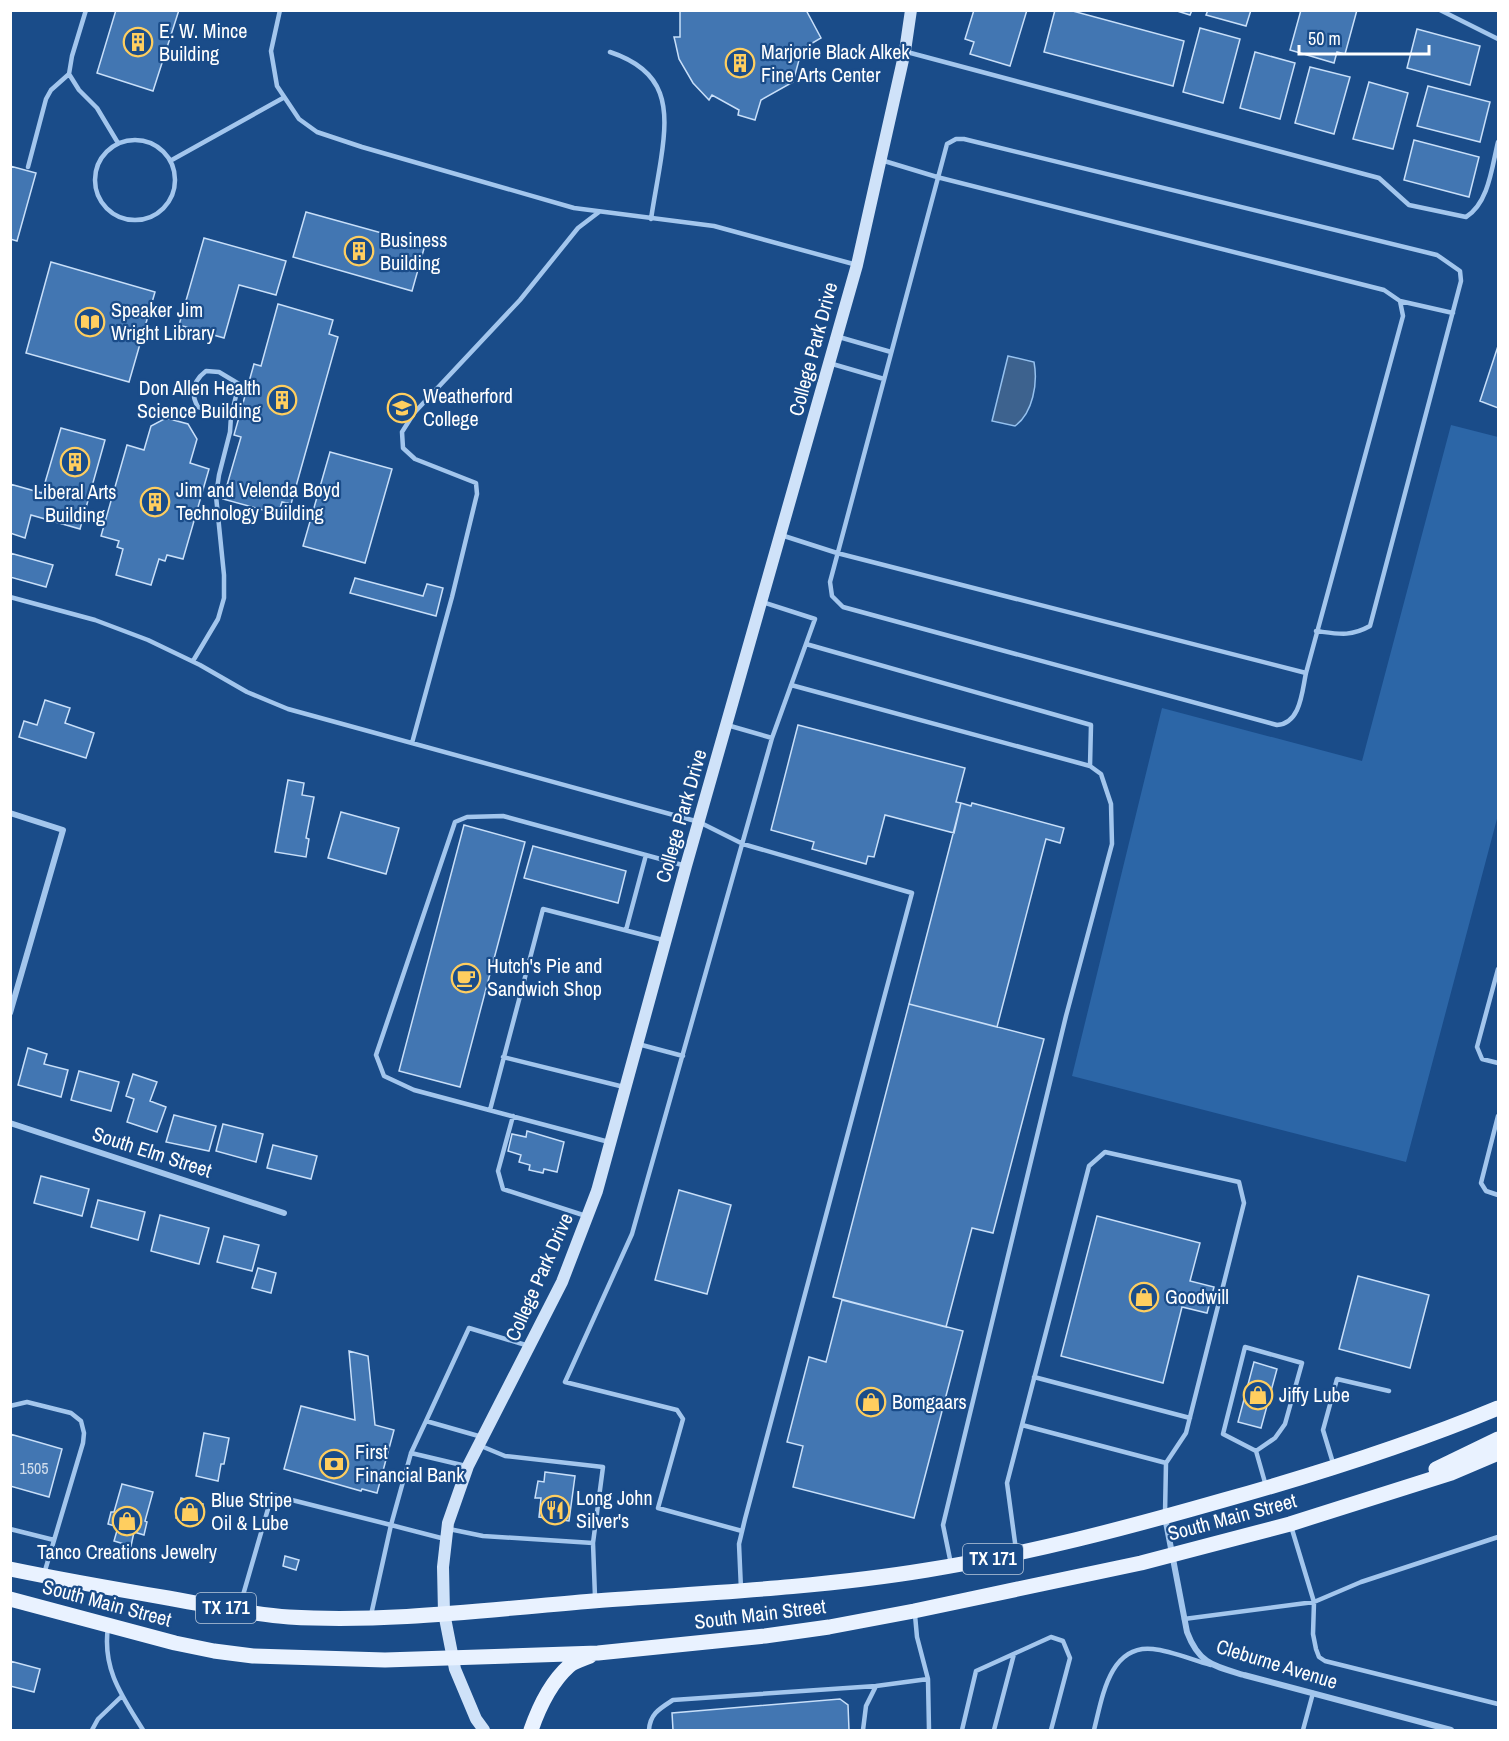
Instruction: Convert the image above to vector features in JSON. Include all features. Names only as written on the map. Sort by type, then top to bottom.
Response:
[{"type":"main road","name":"South Main Street","points":[[10,1569],[239,1611],[286,1617],[370,1617],[444,1613],[853,1580],[1017,1555],[1165,1517],[1335,1469],[1375,1453],[1441,1432],[1498,1408]]},
{"type":"main road","points":[[1385,1494],[1498,1439]]},
{"type":"main road","name":"South Main Street","points":[[10,1599],[175,1643],[253,1656],[386,1660],[598,1653],[765,1636],[914,1611],[1172,1556],[1290,1524],[1385,1494],[1451,1473],[1498,1453]]},
{"type":"main road","points":[[531,1731],[540,1706],[570,1665],[598,1653]]},
{"type":"street","name":"College Park Drive","points":[[484,1731],[465,1694],[452,1657],[444,1613],[446,1534],[453,1504],[468,1466],[562,1282],[588,1217],[612,1143],[686,866],[837,337],[881,160],[905,51],[911,10]]},
{"type":"street","points":[[10,813],[63,830],[10,1013]]},
{"type":"street","name":"South Elm Street","points":[[10,1123],[284,1213]]},
{"type":"street","name":"Cleburne Avenue","points":[[1165,1517],[1184,1619],[1192,1645],[1202,1659],[1214,1666],[1451,1731]]},
{"type":"lane","points":[[28,166],[46,99],[51,90],[69,74],[86,10]]},
{"type":"lane","points":[[280,10],[272,51],[277,86],[299,119],[317,132],[333,139],[574,208],[722,228],[856,265]]},
{"type":"lane","points":[[1440,10],[1498,39]]},
{"type":"lane","points":[[905,51],[1379,178],[1409,205],[1466,217],[1475,212],[1482,199],[1498,142]]},
{"type":"lane","points":[[610,52],[627,57],[644,69],[657,85],[665,107],[665,134],[651,219]]},
{"type":"lane","points":[[69,74],[79,90],[97,108],[118,143]]},
{"type":"lane","points":[[170,161],[283,98]]},
{"type":"lane","points":[[135,139],[144,140],[159,148],[174,169],[175,186],[168,202],[163,209],[148,218],[140,220],[123,218],[108,209],[98,195],[95,178],[97,169],[105,154],[118,143],[135,139]]},
{"type":"lane","points":[[1316,631],[1346,635],[1370,626],[1453,313],[1461,281],[1460,271],[1437,255],[964,139],[956,139],[947,144],[937,177],[830,582],[832,596],[843,607],[1284,724],[1299,708],[1316,631],[1403,316],[1400,301]]},
{"type":"lane","points":[[881,160],[937,177],[1384,290],[1400,301],[1453,313]]},
{"type":"lane","points":[[412,743],[452,597],[477,494],[476,483],[415,459],[404,448],[402,432],[414,413],[520,300],[578,228],[599,212]]},
{"type":"lane","points":[[837,337],[891,351]]},
{"type":"lane","points":[[830,363],[884,379]]},
{"type":"lane","points":[[193,661],[218,619],[224,598],[216,496],[239,384],[219,372],[206,371],[194,385],[193,397],[198,407],[231,416]]},
{"type":"lane","points":[[782,535],[837,553],[1306,673]]},
{"type":"lane","points":[[10,597],[95,620],[148,640],[193,661],[247,692],[288,709],[699,822],[743,844],[912,893],[742,1531],[739,1544],[741,1590]]},
{"type":"lane","points":[[742,1531],[658,1508],[683,1419],[677,1410],[565,1382],[632,1234],[772,738],[815,619],[762,602]]},
{"type":"lane","points":[[806,644],[1091,725],[1090,766]]},
{"type":"lane","points":[[791,685],[1090,766],[1101,774],[1112,804],[1112,844],[1066,1016],[943,1525],[951,1566]]},
{"type":"lane","points":[[727,725],[772,738]]},
{"type":"lane","points":[[612,1143],[414,1090],[384,1076],[376,1055],[455,822],[467,817],[503,816],[686,866]]},
{"type":"lane","points":[[626,930],[646,855]]},
{"type":"lane","points":[[490,1110],[543,909],[666,940]]},
{"type":"lane","points":[[1498,969],[1477,1047],[1482,1059],[1498,1064]]},
{"type":"lane","points":[[638,1044],[683,1056]]},
{"type":"lane","points":[[504,1057],[626,1088]]},
{"type":"lane","points":[[513,1116],[498,1171],[503,1189],[588,1217]]},
{"type":"lane","points":[[1498,1116],[1481,1183],[1486,1191],[1498,1195]]},
{"type":"lane","points":[[1017,1555],[1007,1483],[1089,1166],[1105,1152],[1239,1182],[1244,1203],[1186,1433],[1166,1463],[1165,1517]]},
{"type":"lane","points":[[370,1617],[391,1525],[411,1453],[469,1328],[530,1347]]},
{"type":"lane","points":[[1256,1451],[1275,1438],[1285,1424],[1302,1363],[1245,1347],[1222,1434],[1256,1451],[1267,1488]]},
{"type":"lane","points":[[1034,1377],[1190,1418]]},
{"type":"lane","points":[[1335,1469],[1323,1430],[1337,1379],[1389,1391]]},
{"type":"lane","points":[[10,1406],[27,1402],[71,1413],[81,1421],[84,1433],[43,1576]]},
{"type":"lane","points":[[426,1421],[481,1441],[505,1456],[603,1467],[593,1543],[595,1601]]},
{"type":"lane","points":[[1022,1425],[1166,1463]]},
{"type":"lane","points":[[411,1453],[468,1466]]},
{"type":"lane","points":[[239,1611],[272,1495],[391,1525],[446,1534],[593,1543]]},
{"type":"lane","points":[[1290,1524],[1314,1602],[1314,1642],[1319,1657],[1325,1661],[1498,1704]]},
{"type":"lane","points":[[10,1529],[54,1540]]},
{"type":"lane","points":[[1184,1619],[1314,1602],[1361,1582],[1498,1537]]},
{"type":"lane","points":[[914,1611],[917,1637],[928,1679],[928,1731]]},
{"type":"lane","points":[[109,1624],[106,1643],[110,1670],[122,1696],[143,1731]]},
{"type":"lane","points":[[962,1731],[975,1671],[1051,1636],[1063,1641],[1070,1658],[1051,1731]]},
{"type":"lane","points":[[1094,1731],[1111,1672],[1118,1662],[1132,1652],[1153,1649],[1214,1666]]},
{"type":"lane","points":[[994,1731],[1014,1654]]},
{"type":"lane","points":[[649,1731],[650,1720],[660,1708],[673,1700],[876,1686],[928,1679]]},
{"type":"lane","points":[[863,1731],[866,1706],[876,1686]]},
{"type":"lane","points":[[1303,1731],[1312,1693]]},
{"type":"lane","points":[[92,1731],[98,1719],[122,1696]]},
{"type":"shaded area","points":[[1008,356],[1034,362],[1035,370],[1030,406],[1015,426],[992,421]]},
{"type":"shaded area","points":[[1451,425],[1498,437],[1498,815],[1406,1162],[1072,1076],[1162,708],[1362,761]]},
{"type":"building","name":"E. W. Mince Building","points":[[116,10],[179,10],[153,91],[97,73]]},
{"type":"building","name":"Marjorie Black Alkek Fine Arts Center","points":[[680,10],[806,10],[821,38],[802,49],[793,82],[761,100],[755,120],[738,115],[739,110],[712,95],[709,100],[693,83],[679,59],[674,37],[680,37]]},
{"type":"building","points":[[974,10],[1027,10],[1010,66],[970,54],[974,42],[965,39]]},
{"type":"building","points":[[1055,10],[1069,10],[1184,41],[1173,86],[1044,52]]},
{"type":"building","points":[[1174,10],[1192,10],[1190,15]]},
{"type":"building","points":[[1208,10],[1251,10],[1246,26],[1206,15]]},
{"type":"building","points":[[1301,10],[1357,10],[1345,54],[1337,52],[1334,63],[1290,50]]},
{"type":"building","points":[[1200,28],[1240,39],[1223,103],[1183,92]]},
{"type":"building","points":[[1417,29],[1480,46],[1470,85],[1407,68]]},
{"type":"building","points":[[1255,52],[1295,63],[1280,119],[1240,108]]},
{"type":"building","points":[[1310,67],[1350,77],[1334,134],[1295,123]]},
{"type":"building","points":[[1369,82],[1408,93],[1393,149],[1353,139]]},
{"type":"building","points":[[1428,86],[1490,102],[1480,142],[1417,126]]},
{"type":"building","points":[[1414,140],[1479,157],[1469,197],[1404,180]]},
{"type":"building","points":[[10,166],[36,173],[17,241],[10,239]]},
{"type":"building","name":"Business Building","points":[[306,212],[425,245],[412,291],[293,257]]},
{"type":"building","points":[[204,238],[286,261],[276,295],[239,285],[224,338],[179,325]]},
{"type":"building","name":"Speaker Jim Wright Library","points":[[51,262],[155,292],[129,382],[26,353]]},
{"type":"building","name":"Don Allen Health Science Building","points":[[278,304],[333,320],[329,334],[338,337],[291,504],[282,502],[278,514],[223,499],[241,437],[234,435],[254,364],[261,366]]},
{"type":"building","points":[[1498,346],[1498,408],[1480,401]]},
{"type":"building","name":"Jim and Velenda Boyd Technology Building","points":[[166,418],[188,424],[197,439],[190,463],[209,469],[183,559],[167,555],[165,561],[159,559],[151,585],[116,575],[123,549],[117,547],[119,541],[101,536],[127,445],[144,450],[151,426]]},
{"type":"building","name":"Liberal Arts Building","points":[[61,428],[105,440],[80,529],[31,515],[25,538],[10,533],[10,484],[42,493]]},
{"type":"building","points":[[330,452],[392,469],[365,563],[303,546]]},
{"type":"building","points":[[10,553],[53,565],[46,587],[10,577]]},
{"type":"building","points":[[355,578],[423,596],[427,584],[443,588],[436,616],[350,593]]},
{"type":"building","points":[[45,700],[70,708],[65,723],[94,733],[86,758],[19,737],[24,721],[37,725]]},
{"type":"building","points":[[798,725],[965,768],[956,802],[961,803],[954,833],[885,815],[874,857],[868,856],[866,864],[812,849],[814,842],[771,830]]},
{"type":"building","points":[[288,780],[304,783],[302,795],[314,797],[306,838],[309,839],[306,857],[275,852]]},
{"type":"building","points":[[961,803],[971,806],[972,803],[1064,828],[1060,843],[1046,839],[997,1027],[909,1004]]},
{"type":"building","points":[[341,812],[399,828],[386,874],[328,858]]},
{"type":"building","points":[[464,825],[525,842],[460,1087],[399,1071]]},
{"type":"building","points":[[533,846],[626,871],[618,903],[524,878]]},
{"type":"building","points":[[909,1004],[1044,1039],[993,1233],[972,1228],[946,1327],[833,1297]]},
{"type":"building","points":[[28,1048],[47,1054],[44,1064],[68,1070],[61,1097],[18,1085]]},
{"type":"building","points":[[79,1071],[119,1082],[111,1111],[71,1100]]},
{"type":"building","points":[[133,1074],[157,1082],[150,1101],[166,1107],[157,1132],[127,1122],[134,1099],[126,1096]]},
{"type":"building","points":[[174,1115],[216,1126],[209,1151],[166,1142]]},
{"type":"building","points":[[223,1124],[263,1134],[256,1162],[216,1151]]},
{"type":"building","points":[[527,1131],[564,1142],[557,1172],[544,1169],[543,1173],[529,1170],[530,1165],[519,1162],[521,1155],[508,1151],[512,1134],[526,1137]]},
{"type":"building","points":[[273,1145],[317,1156],[311,1179],[267,1168]]},
{"type":"building","points":[[41,1176],[89,1189],[82,1216],[34,1203]]},
{"type":"building","points":[[679,1190],[731,1205],[707,1294],[655,1280]]},
{"type":"building","points":[[98,1200],[145,1212],[138,1240],[91,1227]]},
{"type":"building","points":[[160,1215],[209,1228],[199,1264],[151,1251]]},
{"type":"building","name":"Goodwill","points":[[1097,1216],[1200,1243],[1190,1281],[1214,1287],[1207,1313],[1182,1307],[1163,1383],[1061,1356]]},
{"type":"building","points":[[224,1236],[259,1245],[252,1271],[217,1262]]},
{"type":"building","points":[[258,1268],[276,1273],[271,1293],[252,1288]]},
{"type":"building","points":[[1358,1276],[1429,1295],[1410,1368],[1339,1349]]},
{"type":"building","name":"Bomgaars","points":[[842,1300],[963,1331],[914,1518],[793,1487],[803,1446],[787,1442],[809,1357],[826,1362]]},
{"type":"building","points":[[349,1351],[368,1356],[375,1425],[394,1430],[377,1493],[362,1489],[361,1491],[284,1469],[301,1406],[355,1420]]},
{"type":"building","name":"Jiffy Lube","points":[[1254,1362],[1277,1369],[1261,1428],[1238,1422]]},
{"type":"building","points":[[204,1433],[229,1438],[218,1481],[196,1476]]},
{"type":"building","points":[[10,1434],[62,1449],[49,1497],[10,1486]]},
{"type":"building","points":[[545,1472],[575,1476],[569,1521],[539,1517],[541,1498],[535,1498],[538,1481],[544,1482]]},
{"type":"building","points":[[122,1484],[153,1492],[145,1521],[147,1522],[144,1535],[134,1532],[131,1546],[114,1541],[118,1527],[108,1524]]},
{"type":"building","points":[[181,1498],[203,1504],[198,1524],[176,1518]]},
{"type":"building","points":[[285,1556],[299,1560],[296,1570],[283,1566]]},
{"type":"building","points":[[10,1661],[40,1669],[34,1692],[10,1686]]},
{"type":"building","points":[[840,1699],[848,1705],[849,1730],[673,1730],[672,1713]]},
{"type":"place","name":"E. W. Mince Building","points":[[138,42]]},
{"type":"place","name":"Marjorie Black Alkek Fine Arts Center","points":[[740,63]]},
{"type":"place","name":"Business Building","points":[[359,251]]},
{"type":"place","name":"Speaker Jim Wright Library","points":[[90,322]]},
{"type":"place","name":"Don Allen Health Science Building","points":[[282,400]]},
{"type":"place","name":"Weatherford College","points":[[402,408]]},
{"type":"place","name":"Liberal Arts Building","points":[[75,462]]},
{"type":"place","name":"Jim and Velenda Boyd Technology Building","points":[[155,502]]},
{"type":"place","name":"Hutch's Pie and Sandwich Shop","points":[[466,978]]},
{"type":"place","name":"Goodwill","points":[[1144,1297]]},
{"type":"place","name":"Jiffy Lube","points":[[1258,1395]]},
{"type":"place","name":"Bomgaars","points":[[871,1402]]},
{"type":"place","name":"First Financial Bank","points":[[334,1464]]},
{"type":"place","name":"Long John Silver's","points":[[555,1510]]},
{"type":"place","name":"Blue Stripe Oil & Lube","points":[[190,1512]]},
{"type":"place","name":"Tanco Creations Jewelry","points":[[127,1521]]}]
